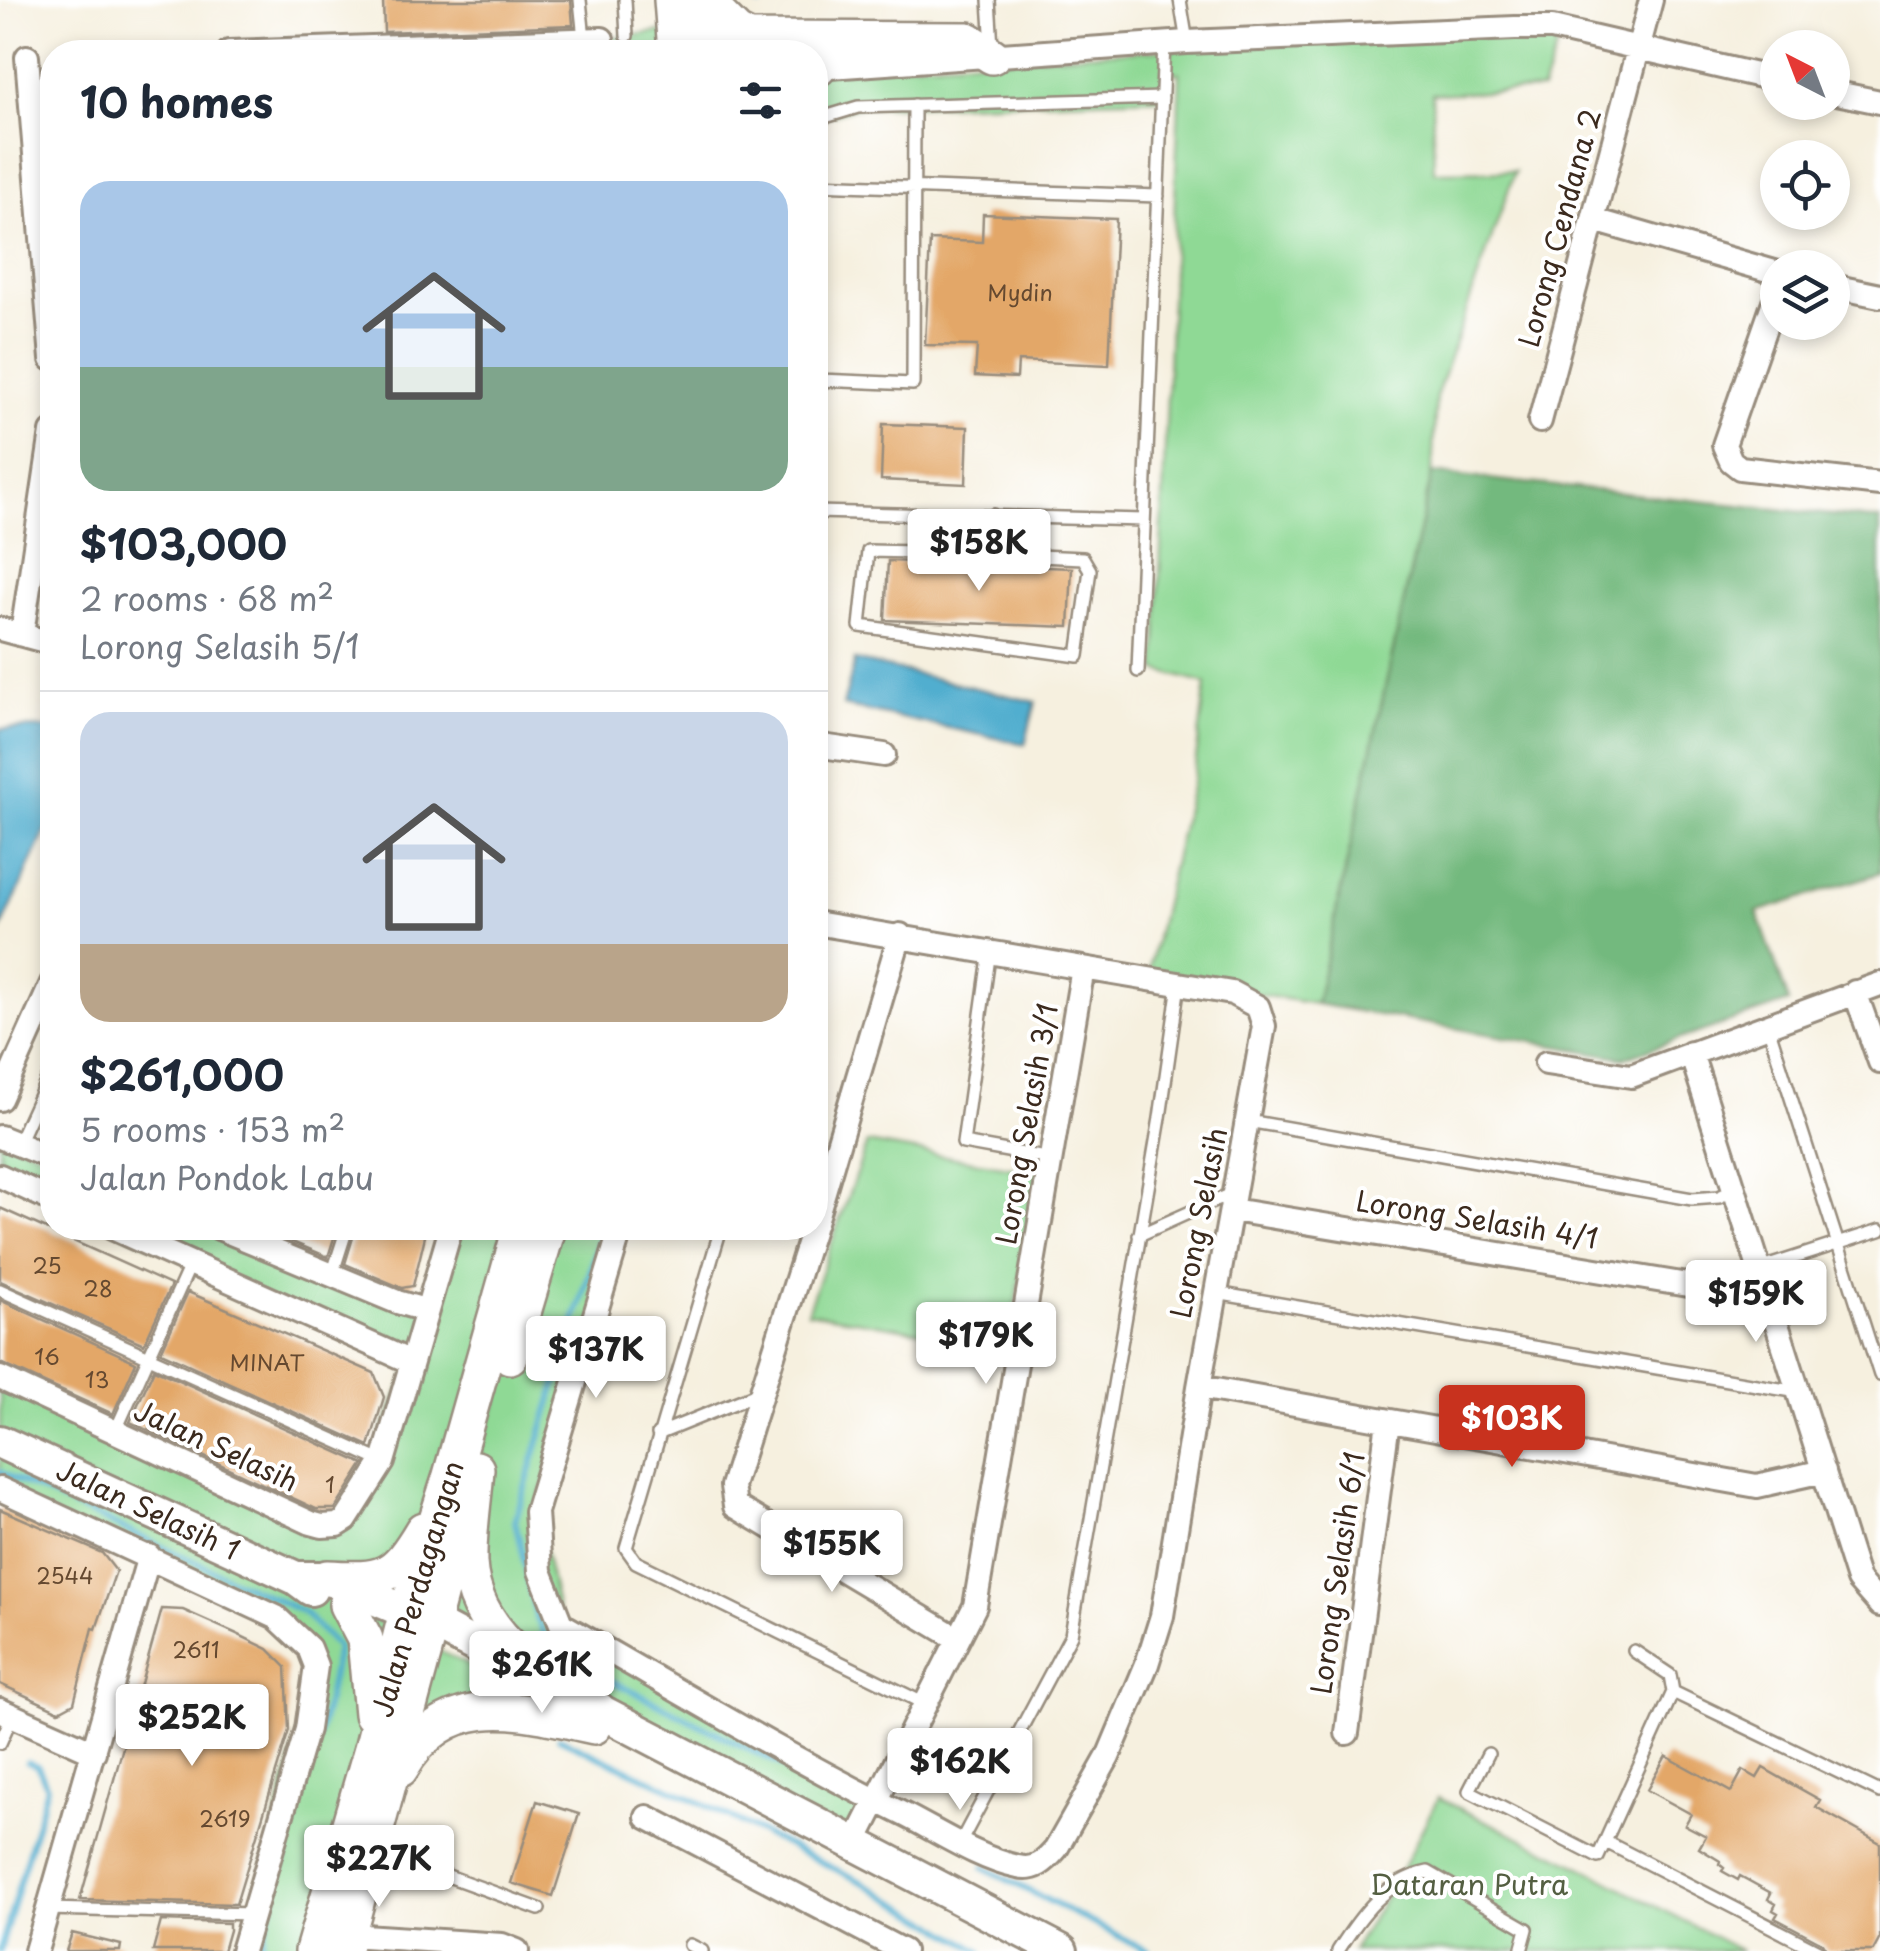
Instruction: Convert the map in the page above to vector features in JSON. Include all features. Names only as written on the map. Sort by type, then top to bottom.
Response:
[{"type":"main road","points":[[672,0],[675,40]]},
{"type":"main road","points":[[702,0],[705,40]]},
{"type":"main road","points":[[702,0],[737,33],[749,39],[968,40],[992,56]]},
{"type":"main road","name":"Jalan Perdagangan","points":[[462,1479],[518,1240]]},
{"type":"main road","name":"Jalan Perdagangan","points":[[313,1951],[373,1745],[417,1629],[462,1479],[544,1240]]},
{"type":"main road","name":"Jalan Selasih 1","points":[[0,1442],[417,1629],[596,1718],[679,1754],[1062,1951]]},
{"type":"main road","points":[[373,1745],[365,1639],[324,1587],[388,1573],[405,1560],[462,1479]]},
{"type":"main road","points":[[462,1479],[474,1591],[485,1618],[540,1673],[596,1718]]},
{"type":"main road","name":"Jalan Perdagangan","points":[[346,1943],[380,1812],[417,1629]]},
{"type":"main road","points":[[380,1812],[416,1742],[437,1727],[502,1708],[596,1718]]},
{"type":"street","name":"Lorong Cendana 2","points":[[1540,421],[1651,0]]},
{"type":"street","points":[[828,67],[1175,42],[1552,28],[1760,76]]},
{"type":"street","points":[[27,57],[40,214]]},
{"type":"street","points":[[1850,96],[1880,102]]},
{"type":"street","points":[[1594,220],[1760,268]]},
{"type":"street","points":[[1850,290],[1880,296]]},
{"type":"street","points":[[1760,340],[1724,444],[1731,461],[1754,471],[1880,484]]},
{"type":"street","points":[[40,491],[11,632],[40,639]]},
{"type":"street","points":[[828,747],[884,754]]},
{"type":"street","name":"Lorong Selasih","points":[[828,925],[1232,993],[1258,1008],[1264,1026],[1198,1387],[1162,1616],[1147,1664],[1108,1757],[1056,1849],[1036,1867],[1020,1868],[960,1843]]},
{"type":"street","points":[[828,1168],[900,935]]},
{"type":"street","name":"Lorong Selasih 3/1","points":[[855,1842],[975,1606],[1083,968]]},
{"type":"street","points":[[1546,1063],[1632,1076],[1880,984]]},
{"type":"street","points":[[1855,992],[1880,1062]]},
{"type":"street","points":[[0,1099],[40,1010]]},
{"type":"street","points":[[1691,1052],[1858,1580],[1880,1605]]},
{"type":"street","points":[[9,1140],[40,1153]]},
{"type":"street","points":[[0,1176],[40,1194]]},
{"type":"street","name":"Lorong Selasih 4/1","points":[[1234,1201],[1712,1289]]},
{"type":"street","points":[[139,1240],[411,1362]]},
{"type":"street","points":[[262,1240],[332,1275],[425,1310]]},
{"type":"street","name":"Jalan Selasih","points":[[0,1378],[322,1526],[346,1520],[383,1462],[447,1240]]},
{"type":"street","points":[[616,1240],[536,1512],[540,1571],[561,1624],[876,1801],[960,1843]]},
{"type":"street","points":[[809,1240],[732,1486],[735,1506],[958,1639]]},
{"type":"street","points":[[1198,1387],[1757,1486],[1824,1470]]},
{"type":"street","name":"Lorong Selasih 6/1","points":[[1347,1733],[1388,1422]]},
{"type":"street","points":[[0,1489],[276,1617],[309,1648],[316,1666],[308,1729],[242,1951]]},
{"type":"street","points":[[36,1951],[148,1556]]},
{"type":"street","points":[[6,1713],[94,1752]]},
{"type":"street","points":[[647,1817],[903,1951]]},
{"type":"street","points":[[346,1943],[507,1949]]},
{"type":"lane","points":[[580,0],[595,40]]},
{"type":"lane","points":[[625,0],[627,36]]},
{"type":"lane","points":[[990,0],[992,56]]},
{"type":"lane","points":[[1138,670],[1162,98],[1180,0]]},
{"type":"lane","points":[[828,116],[858,107],[1162,98]]},
{"type":"lane","points":[[828,380],[912,384],[914,105]]},
{"type":"lane","points":[[828,185],[1158,196]]},
{"type":"lane","points":[[828,512],[1144,520]]},
{"type":"lane","points":[[964,553],[966,515]]},
{"type":"lane","points":[[991,554],[992,516]]},
{"type":"lane","points":[[868,550],[991,554],[1083,558],[1090,570],[1078,656],[860,626],[868,550]]},
{"type":"lane","points":[[990,950],[963,1143],[1051,1159]]},
{"type":"lane","points":[[960,1843],[1071,1635],[1179,982]]},
{"type":"lane","points":[[1767,1024],[1880,1375]]},
{"type":"lane","points":[[9,1140],[40,1089]]},
{"type":"lane","points":[[1248,1121],[1692,1199],[1718,1197],[1734,1190]]},
{"type":"lane","points":[[1139,1236],[1234,1201]]},
{"type":"lane","points":[[1760,1269],[1880,1230]]},
{"type":"lane","points":[[332,1275],[344,1240]]},
{"type":"lane","points":[[716,1240],[626,1548],[636,1562],[925,1704]]},
{"type":"lane","points":[[115,1432],[190,1263]]},
{"type":"lane","points":[[0,1290],[383,1462]]},
{"type":"lane","points":[[1216,1293],[1799,1392]]},
{"type":"lane","points":[[658,1434],[759,1393]]},
{"type":"lane","points":[[1488,1754],[1469,1791],[1598,1857],[1673,1692],[1670,1674],[1634,1651]]},
{"type":"lane","points":[[1673,1692],[1880,1792]]},
{"type":"lane","points":[[0,1743],[6,1713]]},
{"type":"lane","points":[[1606,1842],[1818,1951]]},
{"type":"lane","points":[[369,1853],[415,1864],[539,1910]]},
{"type":"lane","points":[[1338,1951],[1384,1891],[1428,1872],[1527,1929],[1521,1951]]},
{"type":"lane","points":[[46,1910],[253,1914]]},
{"type":"lane","points":[[690,1945],[702,1951]]},
{"type":"green space","points":[[1552,28],[1557,47],[1542,90],[1432,94],[1434,172],[1515,171],[1436,397],[1432,473],[1316,1004],[1147,977],[1194,774],[1206,684],[1156,670],[1180,73],[1163,73],[1162,98],[858,107],[828,116],[828,68]]},
{"type":"green space","points":[[675,30],[675,40],[602,39]]},
{"type":"green space","points":[[1432,473],[1880,520],[1880,873],[1757,912],[1789,1002],[1624,1058],[1316,1004]]},
{"type":"green space","points":[[0,1137],[40,1153],[40,1194],[0,1176]]},
{"type":"green space","points":[[867,1143],[1039,1172],[1008,1346],[807,1312]]},
{"type":"green space","points":[[139,1240],[249,1240],[425,1310],[447,1240],[517,1240],[407,1612],[0,1442],[0,1378],[311,1523],[346,1520],[411,1362]]},
{"type":"green space","points":[[544,1240],[617,1240],[536,1512],[561,1624],[876,1801],[855,1843],[433,1623]]},
{"type":"green space","points":[[0,1446],[403,1633],[313,1951],[241,1951],[316,1666],[289,1627],[0,1489]]},
{"type":"green space","points":[[427,1645],[594,1726],[533,1712],[417,1742]]},
{"type":"green space","name":"Dataran Putra","points":[[1438,1798],[1584,1868],[1741,1951],[1352,1951],[1400,1873]]},
{"type":"water","points":[[855,660],[1036,702],[1025,744],[843,706]]},
{"type":"water","points":[[40,728],[40,844],[0,932],[0,729]]},
{"type":"building","points":[[383,0],[571,0],[573,25],[384,32]]},
{"type":"building","name":"Mydin","points":[[983,214],[1116,219],[1109,365],[1018,361],[1017,378],[975,376],[977,346],[925,345],[930,240],[982,242]]},
{"type":"building","points":[[883,424],[968,427],[966,484],[881,480]]},
{"type":"building","points":[[888,561],[1072,568],[1069,627],[885,620]]},
{"type":"building","points":[[0,1208],[40,1226],[40,1240],[71,1240],[171,1285],[144,1344],[0,1281]]},
{"type":"building","points":[[288,1240],[333,1240],[328,1257]]},
{"type":"building","points":[[352,1240],[424,1240],[413,1286],[402,1288],[345,1264]]},
{"type":"building","points":[[188,1292],[374,1373],[384,1397],[369,1446],[161,1352]]},
{"type":"building","points":[[0,1300],[136,1362],[113,1414],[0,1363]]},
{"type":"building","points":[[154,1369],[364,1464],[335,1509],[316,1509],[130,1422]]},
{"type":"building","points":[[0,1509],[102,1553],[116,1571],[96,1629],[93,1628],[74,1703],[59,1711],[0,1684]]},
{"type":"building","points":[[162,1609],[183,1610],[237,1634],[268,1649],[286,1667],[289,1730],[236,1904],[80,1900]]},
{"type":"building","points":[[1666,1756],[1731,1792],[1743,1770],[1757,1778],[1763,1768],[1820,1800],[1816,1807],[1880,1843],[1880,1938],[1873,1951],[1827,1951],[1822,1943],[1775,1918],[1776,1904],[1768,1899],[1771,1893],[1722,1871],[1720,1861],[1699,1848],[1706,1836],[1685,1825],[1691,1814],[1647,1790]]},
{"type":"building","points":[[537,1801],[579,1814],[553,1896],[511,1883]]},
{"type":"building","points":[[161,1921],[229,1923],[223,1951],[153,1951]]},
{"type":"building","points":[[72,1933],[121,1945],[120,1951],[66,1951]]},
{"type":"waterway","points":[[759,0],[760,5]]},
{"type":"waterway","points":[[599,1240],[515,1521],[536,1616],[546,1639],[564,1657],[853,1801]]},
{"type":"waterway","points":[[0,1472],[303,1612],[337,1647],[325,1710],[259,1951]]},
{"type":"waterway","points":[[559,1738],[862,1882],[981,1951]]},
{"type":"waterway","points":[[0,1951],[47,1787],[38,1766],[27,1762]]},
{"type":"waterway","points":[[984,1868],[1148,1951]]}]
